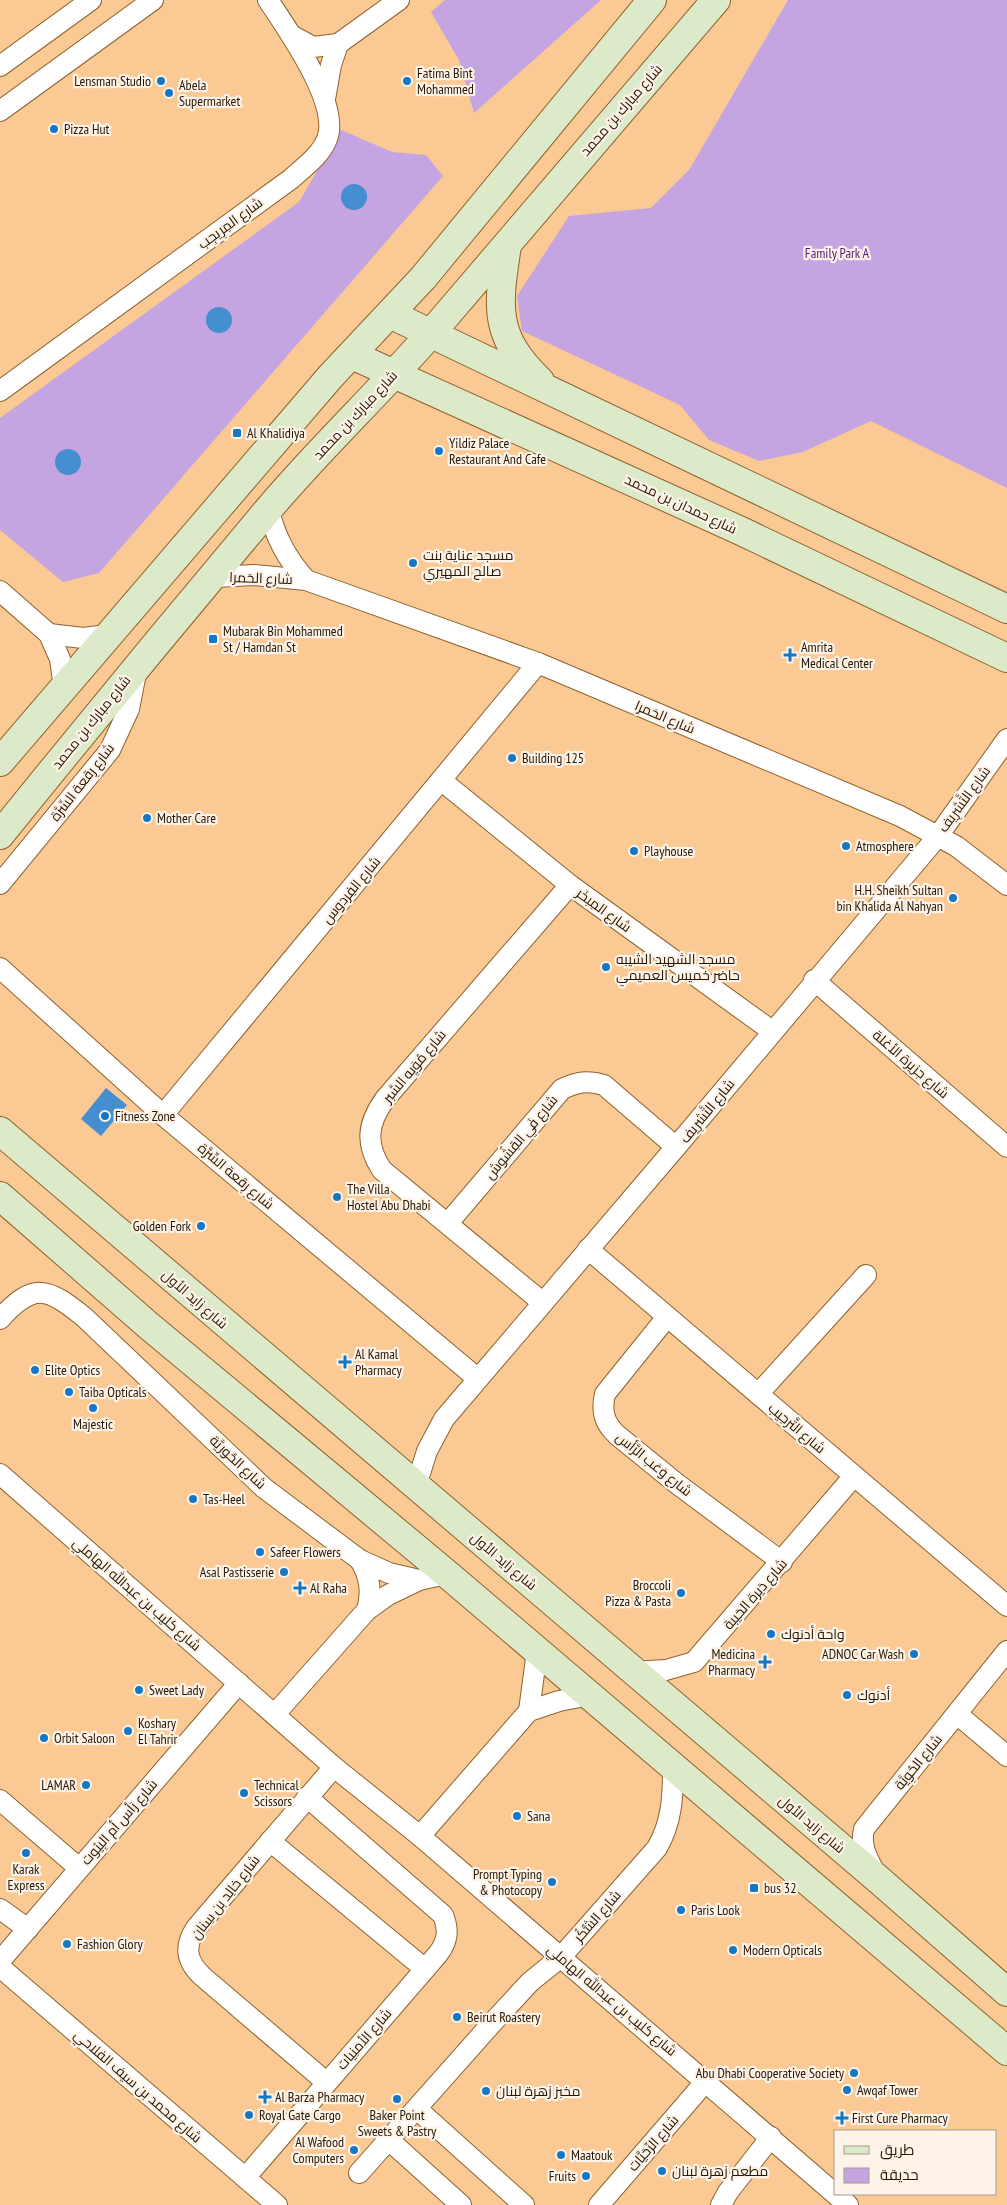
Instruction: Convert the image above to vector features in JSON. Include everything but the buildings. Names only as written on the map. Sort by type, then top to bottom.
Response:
[{"type":"main road","name":"شارع مبارك بن محمد","points":[[0,835],[138,666],[215,577],[268,510],[429,335],[716,0]]},
{"type":"main road","points":[[0,762],[330,377],[423,278],[650,1]]},
{"type":"main road","points":[[506,245],[500,305],[505,336],[513,351],[552,392]]},
{"type":"main road","points":[[390,314],[429,335],[1007,609]]},
{"type":"main road","name":"شارع حمدان بن محمد","points":[[352,355],[741,531],[1007,658]]},
{"type":"main road","name":"شارع زايد الأول","points":[[0,1131],[1007,1992]]},
{"type":"main road","points":[[0,1196],[149,1326],[590,1694],[1007,2051]]},
{"type":"street","points":[[0,66],[91,0]]},
{"type":"street","points":[[0,111],[153,0]]},
{"type":"street","name":"شارع المِرِيجِب","points":[[0,391],[305,167],[323,148],[330,130],[330,120],[325,99],[291,35],[268,0]]},
{"type":"street","points":[[291,35],[314,47],[338,44],[399,0]]},
{"type":"street","points":[[325,99],[331,65],[338,44]]},
{"type":"street","name":"شارع الحَمرا","points":[[268,510],[279,542],[306,580]]},
{"type":"street","name":"شارع الحَمرا","points":[[215,577],[254,575],[306,580],[538,663],[900,816],[938,836],[969,856],[1007,885]]},
{"type":"street","points":[[0,591],[48,634],[60,660],[64,687]]},
{"type":"street","points":[[48,634],[77,638],[108,635]]},
{"type":"street","name":"شارع الفِردوس","points":[[163,1115],[538,663]]},
{"type":"street","name":"شارع رِقعة السِّرَّة","points":[[0,884],[110,750],[129,709],[138,666]]},
{"type":"street","name":"شارع التَّشرِيف","points":[[416,1486],[427,1451],[438,1429],[478,1378],[938,836],[1007,739]]},
{"type":"street","name":"شارع المِبخَر","points":[[442,781],[570,885],[772,1032]]},
{"type":"street","name":"شارع مُوَيِه السَّبر","points":[[542,1302],[382,1170],[374,1157],[370,1142],[371,1126],[376,1112],[385,1099],[570,885]]},
{"type":"street","name":"شارع رِقعة السِّرَّة","points":[[0,968],[163,1115],[478,1378]]},
{"type":"street","name":"شارع جزيرة الأغلة","points":[[814,980],[1007,1147]]},
{"type":"street","name":"شارع فَي القِشُوش","points":[[448,1223],[562,1090],[575,1083],[590,1081],[604,1085],[676,1147]]},
{"type":"street","name":"شارع التَّرحِيب","points":[[588,1249],[1007,1606]]},
{"type":"street","points":[[758,1394],[866,1275]]},
{"type":"street","name":"شارع الحُوريَّة","points":[[0,1319],[19,1299],[43,1292],[55,1295],[84,1318],[264,1488],[360,1560],[388,1573],[419,1580],[447,1574]]},
{"type":"street","name":"شارع وَعَب الرَّأس","points":[[667,1317],[605,1394],[602,1405],[606,1422],[617,1435],[669,1477],[782,1562]]},
{"type":"street","name":"شارع كليب بن عبدالله الهاملي","points":[[0,1474],[334,1767],[420,1836],[834,2193]]},
{"type":"street","name":"شارع دَيرة الحَيبة","points":[[632,1672],[666,1670],[694,1662],[854,1476]]},
{"type":"street","points":[[360,1560],[366,1569],[370,1584],[367,1610]]},
{"type":"street","points":[[274,1714],[367,1610],[388,1595],[419,1580]]},
{"type":"street","points":[[529,1711],[538,1651]]},
{"type":"street","name":"شارع الحُوِيَّة","points":[[878,1880],[863,1849],[864,1829],[1007,1651]]},
{"type":"street","name":"شارع رَأس أم البِيُوت","points":[[0,1961],[240,1683]]},
{"type":"street","points":[[420,1836],[529,1711],[559,1701],[590,1694]]},
{"type":"street","points":[[958,1714],[1007,1756]]},
{"type":"street","name":"شارع خالِد بن سِنان","points":[[326,2082],[202,1976],[192,1966],[187,1953],[190,1940],[196,1928],[334,1767]]},
{"type":"street","name":"شارع الشُّكُر","points":[[359,2173],[418,2110],[526,1986],[560,1957],[657,1848],[672,1812],[673,1767]]},
{"type":"street","name":"شارع الأمنِيات","points":[[245,2178],[425,1969],[444,1945],[448,1935],[443,1915],[307,1797]]},
{"type":"street","points":[[0,1800],[79,1868]]},
{"type":"street","points":[[270,1841],[425,1969]]},
{"type":"street","points":[[0,1909],[28,1929]]},
{"type":"street","name":"شارع محمد بن سيف الفلاحي","points":[[0,1967],[277,2205]]},
{"type":"street","name":"شارع الرِّحَيَّات","points":[[599,2205],[706,2081]]},
{"type":"street","points":[[418,2110],[524,2205]]},
{"type":"street","points":[[722,2205],[724,2197],[771,2137]]},
{"type":"street","points":[[390,2140],[461,2205]]},
{"type":"street","name":"شارع كليب بن عبدالله الهاملي","points":[[837,2195],[848,2205]]},
{"type":"green space","points":[[445,0],[601,0],[474,113],[459,60],[431,12]]},
{"type":"green space","name":"Family Park A","points":[[788,0],[1007,0],[1007,488],[871,421],[803,452],[759,461],[709,440],[680,405],[522,331],[517,296],[569,216],[651,208],[689,170]]},
{"type":"green space","points":[[341,130],[392,152],[426,155],[443,176],[99,573],[63,582],[0,530],[0,418],[299,202]]},
{"type":"water","points":[[354,184],[363,188],[367,197],[363,206],[354,210],[345,206],[341,197],[345,188]]},
{"type":"water","points":[[219,307],[228,311],[232,320],[228,329],[219,333],[210,329],[206,320],[210,311]]},
{"type":"water","points":[[68,449],[77,453],[81,462],[77,471],[68,475],[59,471],[55,462],[59,453]]},
{"type":"water","points":[[106,1088],[127,1105],[101,1136],[81,1119]]},
{"type":"place","name":"Lensman Studio","points":[[161,81]]},
{"type":"place","name":"Fatima Bint Mohammed","points":[[407,81]]},
{"type":"place","name":"Abela Supermarket","points":[[169,93]]},
{"type":"place","name":"Pizza Hut","points":[[54,129]]},
{"type":"place","name":"Al Khalidiya","points":[[237,433]]},
{"type":"place","name":"Yildiz Palace Restaurant And Cafe","points":[[439,451]]},
{"type":"place","name":"مسجد عناية بنت صالح المهيري","points":[[413,563]]},
{"type":"place","name":"Mubarak Bin Mohammed St / Hamdan St","points":[[213,639]]},
{"type":"place","name":"Amrita Medical Center","points":[[790,655]]},
{"type":"place","name":"Building 125","points":[[512,758]]},
{"type":"place","name":"Mother Care","points":[[147,818]]},
{"type":"place","name":"Atmosphere","points":[[846,846]]},
{"type":"place","name":"Playhouse","points":[[634,851]]},
{"type":"place","name":"H.H. Sheikh Sultan bin Khalida Al Nahyan","points":[[953,898]]},
{"type":"place","name":"مسجد الشهيد الشيبه حاضر خميس العميمي","points":[[606,967]]},
{"type":"place","name":"Fitness Zone","points":[[105,1116]]},
{"type":"place","name":"The Villa Hostel Abu Dhabi","points":[[337,1197]]},
{"type":"place","name":"Golden Fork","points":[[201,1226]]},
{"type":"place","name":"Al Kamal Pharmacy","points":[[345,1362]]},
{"type":"place","name":"Elite Optics","points":[[35,1370]]},
{"type":"place","name":"Taiba Opticals","points":[[69,1392]]},
{"type":"place","name":"Majestic","points":[[93,1408]]},
{"type":"place","name":"Tas-Heel","points":[[193,1499]]},
{"type":"place","name":"Safeer Flowers","points":[[260,1552]]},
{"type":"place","name":"Asal Pastisserie","points":[[284,1572]]},
{"type":"place","name":"Al Raha","points":[[300,1588]]},
{"type":"place","name":"Broccoli Pizza & Pasta","points":[[681,1593]]},
{"type":"place","name":"واحة أدنوك","points":[[771,1634]]},
{"type":"place","name":"ADNOC Car Wash","points":[[914,1654]]},
{"type":"place","name":"Medicina Pharmacy","points":[[765,1662]]},
{"type":"place","name":"Sweet Lady","points":[[139,1690]]},
{"type":"place","name":"أدنوك","points":[[847,1695]]},
{"type":"place","name":"Koshary El Tahrir","points":[[128,1731]]},
{"type":"place","name":"Orbit Saloon","points":[[44,1738]]},
{"type":"place","name":"LAMAR","points":[[86,1785]]},
{"type":"place","name":"Technical Scissors","points":[[244,1793]]},
{"type":"place","name":"Sana","points":[[517,1816]]},
{"type":"place","name":"Karak Express","points":[[26,1853]]},
{"type":"place","name":"Prompt Typing & Photocopy","points":[[552,1882]]},
{"type":"place","name":"bus 32","points":[[754,1888]]},
{"type":"place","name":"Paris Look","points":[[681,1910]]},
{"type":"place","name":"Fashion Glory","points":[[67,1944]]},
{"type":"place","name":"Modern Opticals","points":[[733,1950]]},
{"type":"place","name":"Beirut Roastery","points":[[457,2017]]},
{"type":"place","name":"Abu Dhabi Cooperative Society","points":[[854,2073]]},
{"type":"place","name":"Awqaf Tower","points":[[847,2090]]},
{"type":"place","name":"مخبز زهرة لبنان","points":[[486,2091]]},
{"type":"place","name":"Al Barza Pharmacy","points":[[265,2097]]},
{"type":"place","name":"Baker Point Sweets & Pastry","points":[[397,2099]]},
{"type":"place","name":"Royal Gate Cargo","points":[[249,2115]]},
{"type":"place","name":"First Cure Pharmacy","points":[[842,2118]]},
{"type":"place","name":"Al Wafood Computers","points":[[354,2150]]},
{"type":"place","name":"Maatouk","points":[[561,2155]]},
{"type":"place","name":"مطعم زهرة لبنان","points":[[662,2171]]},
{"type":"place","name":"Fruits","points":[[586,2176]]}]
